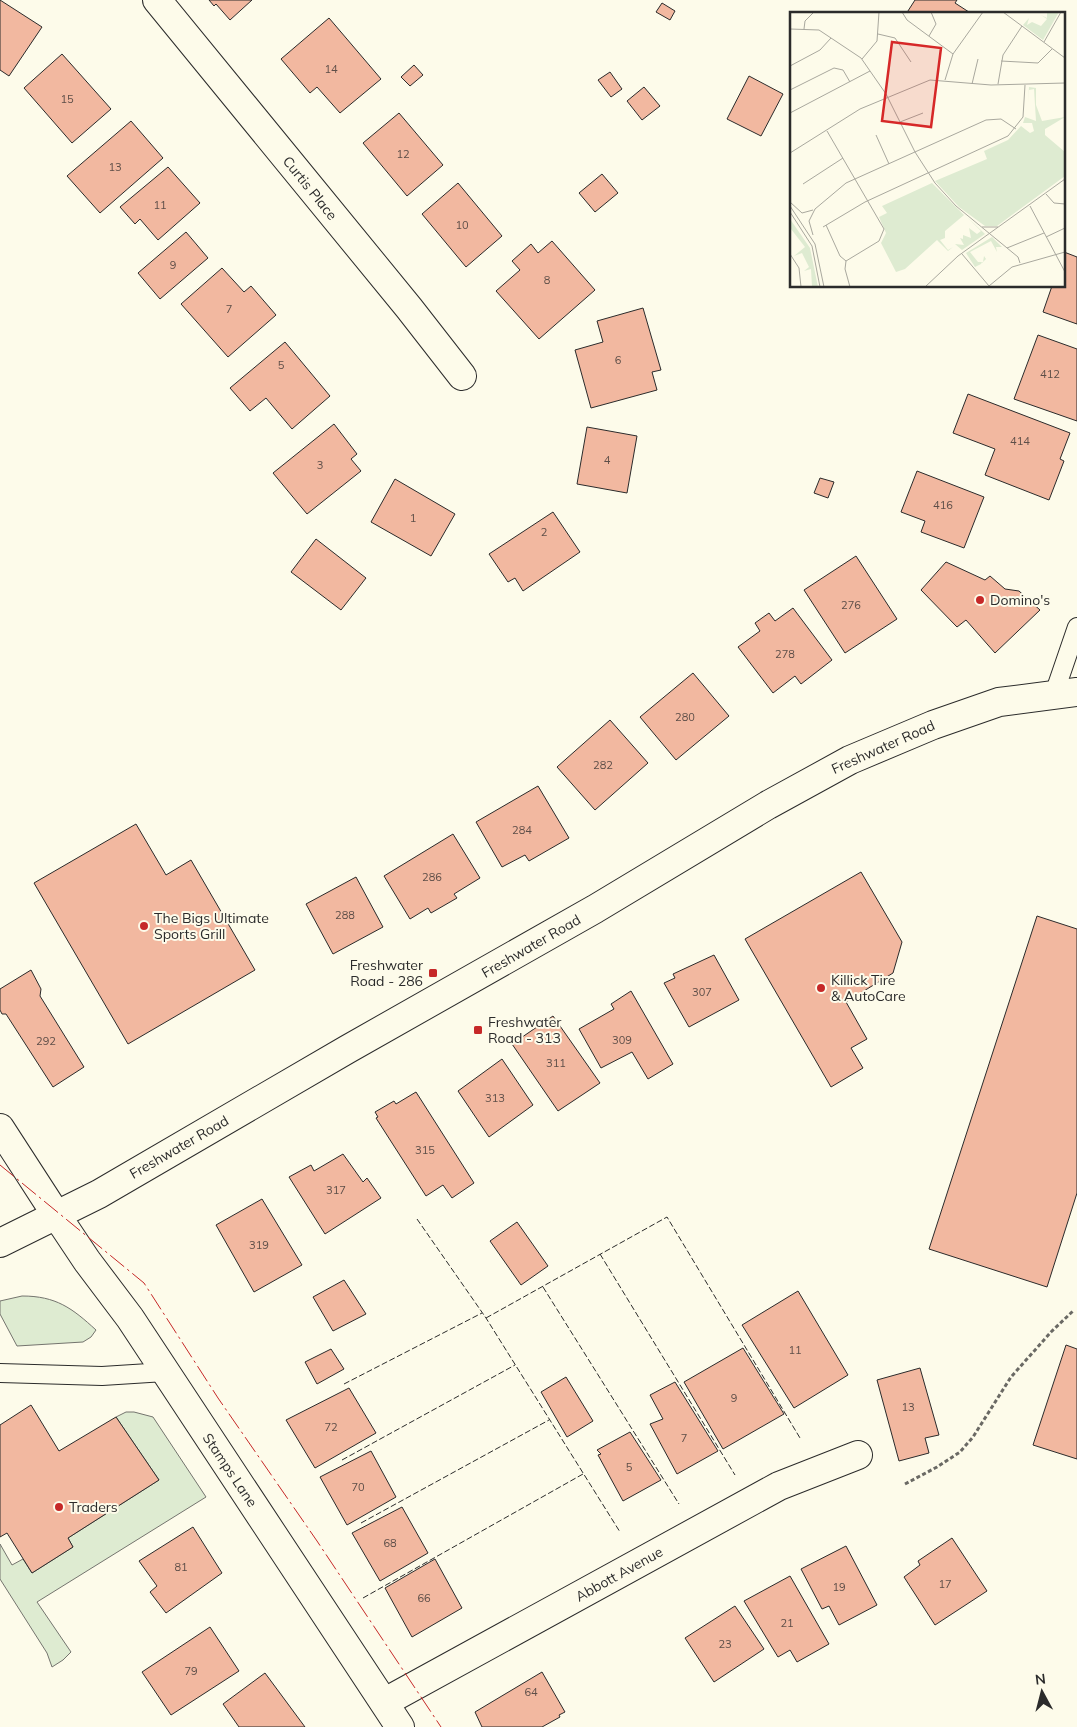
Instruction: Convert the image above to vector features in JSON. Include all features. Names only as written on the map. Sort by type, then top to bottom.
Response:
[{"type":"street","name":"Curtis Place","points":[[157,0],[462,376]]},
{"type":"street","name":"Freshwater Road","points":[[0,1243],[99,1194],[348,1049],[595,909],[768,805],[850,760],[932,725],[998,702],[1065,693]]},
{"type":"street","name":"Stamps Lane","points":[[0,1128],[57,1216],[166,1372],[400,1727]]},
{"type":"street","name":"Abbott Avenue","points":[[385,1702],[780,1486],[858,1455]]},
{"type":"lane","points":[[1065,693],[1077,627]]},
{"type":"lane","points":[[0,1373],[102,1376],[166,1372]]},
{"type":"path","points":[[905,1484],[960,1452],[973,1437],[1011,1377],[1051,1332],[1073,1311]]},
{"type":"green space","points":[[22,1296],[45,1298],[63,1305],[79,1315],[96,1330],[91,1337],[83,1342],[17,1346],[0,1314],[0,1301]]},
{"type":"green space","points":[[126,1412],[153,1417],[206,1497],[37,1602],[71,1652],[52,1667],[47,1653],[0,1579],[0,1544],[12,1565],[23,1559],[32,1573],[73,1547],[68,1538],[159,1480],[116,1417]]},
{"type":"building","points":[[0,0],[42,27],[9,76],[0,70]]},
{"type":"building","points":[[209,0],[252,0],[230,20],[216,4],[214,6]]},
{"type":"building","points":[[915,0],[957,0],[955,3],[969,12],[907,12]]},
{"type":"building","points":[[662,3],[675,11],[670,20],[656,12]]},
{"type":"building","points":[[329,18],[381,79],[340,113],[317,87],[310,93],[281,59]]},
{"type":"building","points":[[62,54],[111,109],[72,143],[24,88]]},
{"type":"building","points":[[414,65],[423,75],[410,86],[401,77]]},
{"type":"building","points":[[610,72],[622,89],[611,97],[598,80]]},
{"type":"building","points":[[749,76],[783,94],[761,136],[727,119]]},
{"type":"building","points":[[644,87],[660,106],[642,120],[627,101]]},
{"type":"building","points":[[399,113],[443,165],[407,196],[363,143]]},
{"type":"building","points":[[131,121],[163,158],[100,213],[67,176]]},
{"type":"building","points":[[168,167],[200,203],[158,240],[140,219],[135,224],[120,207]]},
{"type":"building","points":[[602,174],[618,193],[595,212],[579,193]]},
{"type":"building","points":[[458,183],[502,236],[466,267],[422,214]]},
{"type":"building","points":[[186,232],[208,258],[160,299],[138,273]]},
{"type":"building","points":[[552,241],[595,290],[539,339],[496,291],[520,270],[512,261],[531,244],[538,253]]},
{"type":"building","points":[[1064,252],[1077,257],[1077,324],[1043,312],[1051,288],[1064,288]]},
{"type":"building","points":[[222,268],[244,292],[251,286],[276,315],[228,357],[181,304]]},
{"type":"building","points":[[643,308],[661,370],[652,372],[657,390],[591,408],[575,350],[603,342],[597,321]]},
{"type":"building","points":[[1038,335],[1077,349],[1077,421],[1014,399]]},
{"type":"building","points":[[285,342],[330,396],[292,429],[266,398],[250,411],[230,388]]},
{"type":"building","points":[[968,394],[1070,433],[1060,459],[1064,461],[1049,500],[985,475],[995,449],[953,433]]},
{"type":"building","points":[[334,424],[357,454],[351,459],[361,471],[307,514],[273,473]]},
{"type":"building","points":[[587,427],[637,436],[627,493],[577,484]]},
{"type":"building","points":[[917,471],[984,497],[964,548],[921,532],[925,521],[901,512]]},
{"type":"building","points":[[820,478],[834,482],[828,498],[814,493]]},
{"type":"building","points":[[395,479],[455,514],[431,556],[371,522]]},
{"type":"building","points":[[553,512],[580,552],[523,591],[515,578],[508,582],[489,554]]},
{"type":"building","points":[[316,539],[366,578],[341,610],[291,572]]},
{"type":"building","points":[[856,556],[897,619],[845,653],[804,590]]},
{"type":"building","name":"Domino's","points":[[946,562],[985,580],[990,576],[1005,589],[1019,591],[1040,610],[995,653],[966,620],[957,627],[921,590]]},
{"type":"building","points":[[793,608],[832,660],[801,684],[795,676],[773,693],[738,647],[760,631],[755,623],[769,613],[775,621]]},
{"type":"building","points":[[693,673],[729,716],[676,760],[640,717]]},
{"type":"building","points":[[610,720],[648,763],[595,810],[557,767]]},
{"type":"building","points":[[538,786],[569,838],[529,861],[525,855],[502,867],[476,822]]},
{"type":"building","name":"The Bigs Ultimate Sports Grill","points":[[136,824],[166,875],[191,860],[255,970],[128,1044],[34,883]]},
{"type":"building","points":[[453,834],[480,878],[454,894],[457,898],[431,913],[428,908],[410,919],[384,876]]},
{"type":"building","name":"Killick Tire & AutoCare","points":[[861,872],[902,942],[893,973],[846,1002],[867,1039],[851,1048],[863,1068],[831,1087],[745,939]]},
{"type":"building","points":[[356,877],[383,927],[333,954],[306,904]]},
{"type":"building","points":[[1037,916],[1077,929],[1077,1193],[1047,1287],[929,1249]]},
{"type":"building","points":[[714,955],[739,1000],[689,1027],[664,983],[675,978],[673,974]]},
{"type":"building","points":[[31,970],[41,989],[40,996],[84,1067],[53,1087],[6,1014],[2,1014],[0,1010],[0,989]]},
{"type":"building","points":[[631,991],[673,1064],[648,1079],[632,1052],[601,1068],[579,1029],[614,1009],[611,1004]]},
{"type":"building","points":[[553,1016],[600,1083],[558,1111],[512,1044]]},
{"type":"building","points":[[502,1059],[533,1105],[489,1137],[458,1091]]},
{"type":"building","points":[[416,1092],[474,1183],[452,1198],[443,1185],[426,1196],[376,1118],[378,1117],[375,1112],[394,1101],[396,1104]]},
{"type":"building","points":[[343,1154],[363,1182],[367,1178],[381,1198],[325,1234],[289,1177],[311,1165],[314,1171]]},
{"type":"building","points":[[262,1199],[302,1265],[254,1292],[216,1225]]},
{"type":"building","points":[[517,1222],[548,1266],[521,1285],[490,1241]]},
{"type":"building","points":[[344,1280],[366,1314],[333,1331],[313,1297]]},
{"type":"building","points":[[798,1291],[848,1375],[794,1408],[742,1325]]},
{"type":"building","points":[[1066,1345],[1077,1349],[1077,1459],[1033,1445]]},
{"type":"building","points":[[743,1348],[784,1414],[723,1449],[684,1382]]},
{"type":"building","points":[[331,1349],[344,1369],[317,1384],[305,1362]]},
{"type":"building","points":[[920,1368],[939,1435],[925,1438],[929,1453],[899,1461],[877,1380]]},
{"type":"building","points":[[566,1377],[593,1421],[567,1437],[541,1392]]},
{"type":"building","points":[[675,1382],[718,1451],[677,1474],[650,1424],[663,1419],[650,1395]]},
{"type":"building","points":[[349,1388],[376,1433],[315,1468],[286,1420]]},
{"type":"building","name":"Traders","points":[[31,1405],[59,1451],[116,1417],[159,1480],[68,1538],[73,1547],[32,1573],[7,1533],[0,1537],[0,1425]]},
{"type":"building","points":[[630,1432],[661,1480],[623,1501],[598,1455],[601,1454],[597,1450]]},
{"type":"building","points":[[371,1451],[396,1497],[347,1525],[320,1477]]},
{"type":"building","points":[[402,1507],[428,1553],[380,1581],[352,1533]]},
{"type":"building","points":[[193,1527],[222,1573],[166,1613],[150,1592],[157,1586],[139,1561]]},
{"type":"building","points":[[952,1538],[987,1591],[935,1625],[904,1577],[920,1565],[918,1561]]},
{"type":"building","points":[[846,1546],[877,1605],[839,1625],[829,1606],[822,1609],[801,1569]]},
{"type":"building","points":[[435,1559],[462,1608],[412,1637],[385,1588]]},
{"type":"building","points":[[790,1576],[829,1644],[797,1662],[790,1650],[778,1657],[744,1601]]},
{"type":"building","points":[[735,1606],[764,1649],[714,1682],[685,1638]]},
{"type":"building","points":[[210,1627],[239,1671],[171,1715],[142,1672]]},
{"type":"building","points":[[542,1672],[565,1712],[559,1715],[560,1717],[542,1727],[482,1727],[475,1712]]},
{"type":"building","points":[[265,1673],[305,1727],[239,1727],[223,1704]]},
{"type":"fence","points":[[486,1318],[667,1217],[800,1438]]},
{"type":"fence","points":[[417,1219],[486,1318],[620,1532]]},
{"type":"fence","points":[[600,1254],[735,1475]]},
{"type":"fence","points":[[543,1287],[679,1504]]},
{"type":"fence","points":[[344,1384],[482,1313]]},
{"type":"fence","points":[[342,1460],[515,1365]]},
{"type":"fence","points":[[361,1523],[549,1420]]},
{"type":"fence","points":[[363,1598],[583,1474]]},
{"type":"power","points":[[0,1165],[144,1283],[218,1398],[317,1541],[441,1727]]},
{"type":"place","name":"Domino's","points":[[980,600]]},
{"type":"place","name":"The Bigs Ultimate Sports Grill","points":[[144,926]]},
{"type":"place","name":"Freshwater Road - 286","points":[[433,973]]},
{"type":"place","name":"Killick Tire & AutoCare","points":[[821,988]]},
{"type":"place","name":"Freshwater Road - 313","points":[[478,1030]]},
{"type":"place","name":"Traders","points":[[59,1507]]}]
